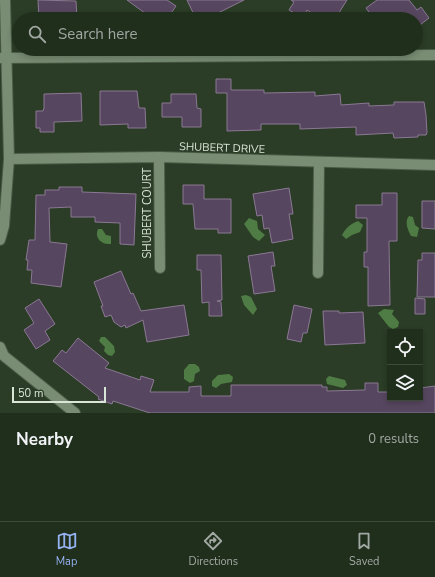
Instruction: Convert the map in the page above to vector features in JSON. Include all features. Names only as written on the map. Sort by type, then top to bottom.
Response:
[{"type":"street","points":[[0,240],[4,226],[9,159],[3,58],[5,0]]},
{"type":"street","points":[[423,54],[435,54]]},
{"type":"street","points":[[3,58],[219,56]]},
{"type":"street","name":"SHUBERT DRIVE","points":[[9,159],[159,157],[319,163],[435,165]]},
{"type":"street","name":"SHUBERT COURT","points":[[159,157],[160,268]]},
{"type":"street","points":[[318,273],[319,163]]},
{"type":"street","points":[[0,347],[4,356],[75,413]]},
{"type":"shaded area","points":[[409,216],[413,217],[415,225],[419,228],[417,237],[411,236],[408,229],[407,221]]},
{"type":"shaded area","points":[[249,218],[257,221],[258,229],[265,235],[259,241],[253,237],[244,224]]},
{"type":"shaded area","points":[[358,221],[363,225],[360,232],[346,239],[342,235],[350,225]]},
{"type":"shaded area","points":[[98,229],[102,229],[106,235],[111,236],[111,244],[102,242],[98,238]]},
{"type":"shaded area","points":[[246,295],[251,297],[257,309],[253,315],[244,305],[241,296]]},
{"type":"shaded area","points":[[384,309],[394,310],[392,314],[399,322],[398,327],[393,329],[389,327],[378,313]]},
{"type":"shaded area","points":[[101,337],[105,337],[114,346],[115,352],[112,356],[108,355],[104,351],[105,347],[99,341]]},
{"type":"shaded area","points":[[189,364],[195,364],[199,367],[200,371],[195,374],[194,381],[190,383],[184,379],[184,370]]},
{"type":"shaded area","points":[[229,374],[233,377],[232,382],[221,384],[216,388],[212,386],[212,381],[218,375]]},
{"type":"shaded area","points":[[329,376],[345,380],[347,385],[343,388],[327,384],[326,379]]},
{"type":"building","points":[[38,0],[76,1],[77,12],[39,12]]},
{"type":"building","points":[[127,0],[167,0],[176,6],[172,12],[143,12]]},
{"type":"building","points":[[187,0],[244,0],[220,12],[193,12]]},
{"type":"building","points":[[291,0],[347,0],[339,12],[310,12],[307,10],[306,12],[292,12],[289,10],[294,2]]},
{"type":"building","points":[[377,0],[409,0],[417,10],[421,7],[429,18],[423,23],[423,12],[369,12],[366,8]]},
{"type":"building","points":[[216,79],[231,79],[231,90],[264,90],[264,93],[315,92],[315,96],[340,94],[341,105],[369,103],[369,106],[394,105],[394,102],[424,102],[427,133],[426,135],[418,135],[418,137],[394,138],[393,133],[356,135],[356,127],[300,129],[300,124],[261,124],[261,130],[227,131],[227,93],[216,93]]},
{"type":"building","points":[[100,91],[137,91],[139,108],[145,108],[146,128],[128,128],[128,124],[100,125]]},
{"type":"building","points":[[81,93],[82,121],[54,122],[54,132],[40,132],[40,128],[36,128],[36,111],[43,111],[44,94]]},
{"type":"building","points":[[171,94],[196,94],[197,108],[201,109],[201,127],[182,127],[182,117],[162,117],[162,103],[171,103]]},
{"type":"building","points":[[183,185],[204,185],[204,199],[231,199],[231,233],[218,233],[218,229],[195,229],[193,204],[183,204]]},
{"type":"building","points":[[59,187],[82,187],[82,192],[136,194],[134,245],[120,244],[120,223],[95,222],[95,217],[71,217],[71,207],[49,208],[50,242],[67,244],[61,287],[31,283],[32,270],[27,270],[28,260],[26,260],[29,240],[35,240],[36,195],[45,195],[45,190],[59,190]]},
{"type":"building","points":[[289,188],[293,214],[289,214],[293,239],[272,243],[269,228],[264,229],[262,215],[257,216],[253,194]]},
{"type":"building","points":[[382,193],[397,193],[397,241],[389,241],[390,305],[368,306],[368,267],[364,267],[364,252],[367,252],[367,218],[356,218],[356,205],[382,205]]},
{"type":"building","points":[[422,201],[435,201],[435,229],[422,228]]},
{"type":"building","points":[[273,252],[275,266],[271,266],[275,291],[254,294],[248,256]]},
{"type":"building","points":[[422,253],[435,253],[435,297],[417,297],[418,260],[422,260]]},
{"type":"building","points":[[197,255],[221,255],[222,300],[217,301],[221,302],[222,316],[209,316],[209,302],[202,303],[201,270],[197,270]]},
{"type":"building","points":[[121,271],[131,294],[133,293],[141,311],[184,305],[189,335],[147,342],[143,320],[126,328],[125,325],[121,327],[114,322],[111,315],[105,317],[101,306],[103,306],[94,282]]},
{"type":"building","points":[[415,298],[425,299],[425,314],[415,314]]},
{"type":"building","points":[[39,299],[55,324],[45,331],[50,340],[36,349],[24,330],[34,323],[25,308]]},
{"type":"building","points":[[294,305],[312,309],[307,333],[303,333],[301,342],[287,339]]},
{"type":"building","points":[[323,311],[339,311],[339,313],[363,312],[365,343],[325,345]]},
{"type":"building","points":[[78,338],[109,363],[105,368],[140,380],[141,376],[154,380],[150,392],[189,392],[189,387],[201,386],[201,396],[231,396],[231,385],[322,385],[322,387],[327,387],[327,391],[365,390],[365,383],[378,383],[378,392],[387,392],[387,401],[423,401],[423,388],[435,386],[435,413],[150,413],[113,401],[112,404],[98,399],[99,397],[53,361],[62,350],[66,353]]}]
